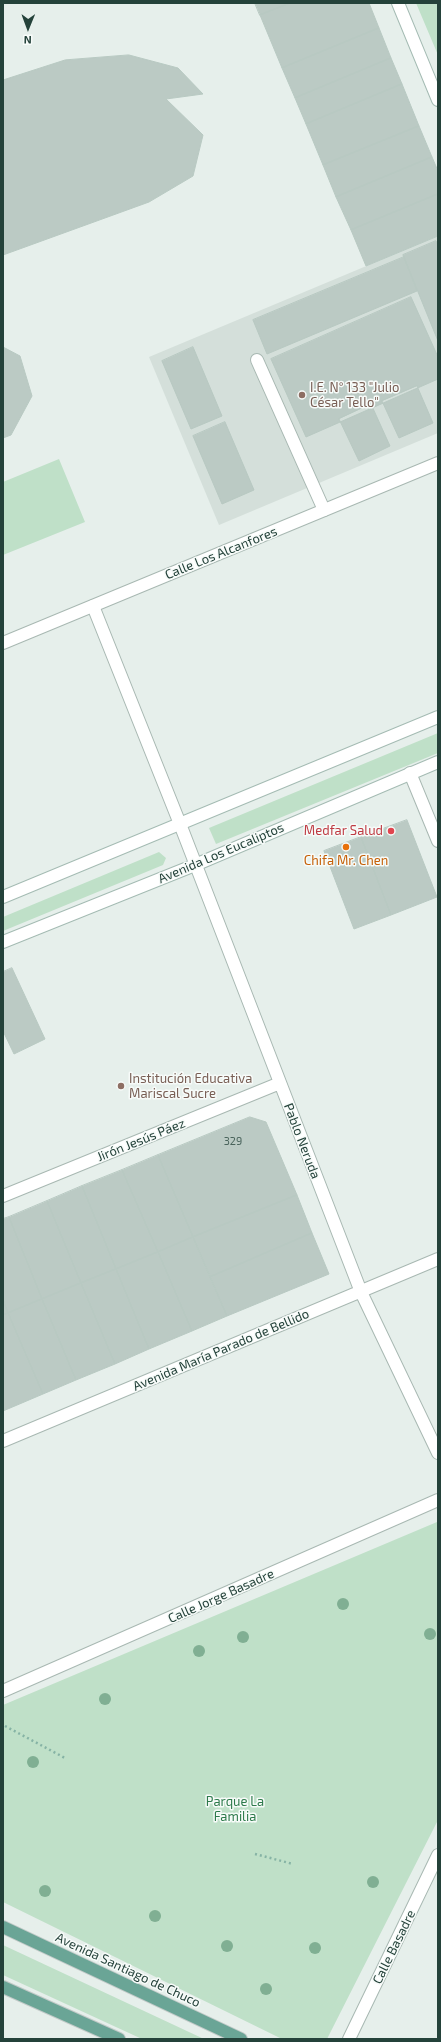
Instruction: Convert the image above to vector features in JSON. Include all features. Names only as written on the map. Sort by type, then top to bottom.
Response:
[{"type":"main road","name":"Avenida Santiago de Chuco","points":[[3,1927],[241,2039]]},
{"type":"main road","points":[[3,1987],[119,2039]]},
{"type":"street","points":[[398,3],[438,100]]},
{"type":"street","points":[[257,360],[324,510]]},
{"type":"street","name":"Calle Los Alcanfores","points":[[3,643],[438,463]]},
{"type":"street","name":"Pablo Neruda","points":[[93,606],[180,824],[361,1292],[438,1453]]},
{"type":"street","points":[[3,897],[438,717]]},
{"type":"street","name":"Avenida Los Eucaliptos","points":[[3,942],[195,864],[438,762]]},
{"type":"street","points":[[410,773],[438,841]]},
{"type":"street","name":"Jirón Jesús Páez","points":[[3,1196],[280,1083]]},
{"type":"street","name":"Avenida María Parado de Bellido","points":[[3,1441],[438,1259]]},
{"type":"street","name":"Calle Jorge Basadre","points":[[3,1692],[438,1500]]},
{"type":"street","name":"Calle Basadre","points":[[349,2039],[438,1855]]},
{"type":"path","points":[[5,1726],[65,1758]]},
{"type":"path","points":[[255,1854],[293,1864]]},
{"type":"shaded area","name":"I.E. N° 133 \"Julio César Tello\"","points":[[438,236],[438,433],[219,525],[149,357]]},
{"type":"green space","points":[[416,3],[438,3],[438,55]]},
{"type":"green space","points":[[59,459],[85,522],[3,555],[3,482]]},
{"type":"green space","points":[[438,733],[438,753],[216,844],[209,828]]},
{"type":"green space","points":[[159,852],[166,858],[163,865],[3,931],[3,917]]},
{"type":"green space","name":"Parque La Familia","points":[[437,1522],[438,1820],[327,2039],[282,2039],[3,1902],[3,1705]]},
{"type":"green space","points":[[3,1945],[204,2039],[142,2039],[3,1975]]},
{"type":"building","points":[[255,3],[290,3],[260,15]]},
{"type":"building","points":[[290,3],[369,3],[379,28],[282,68],[260,15]]},
{"type":"building","points":[[379,28],[391,58],[295,98],[282,68]]},
{"type":"building","points":[[129,55],[178,68],[203,94],[166,99],[203,135],[193,176],[149,202],[3,255],[3,80],[65,60]]},
{"type":"building","points":[[391,58],[402,84],[306,124],[295,98]]},
{"type":"building","points":[[402,84],[419,126],[323,165],[306,124]]},
{"type":"building","points":[[419,126],[432,157],[336,197],[323,165]]},
{"type":"building","points":[[432,157],[438,171],[438,194],[351,230],[336,197]]},
{"type":"building","points":[[438,194],[438,236],[366,266],[351,230]]},
{"type":"building","points":[[436,241],[438,245],[438,341],[403,255]]},
{"type":"building","points":[[404,257],[417,291],[267,354],[253,320]]},
{"type":"building","points":[[411,297],[438,357],[438,379],[306,437],[271,359]]},
{"type":"building","points":[[3,347],[20,356],[32,396],[11,435],[3,438]]},
{"type":"building","points":[[193,347],[222,416],[191,429],[162,361]]},
{"type":"building","points":[[417,386],[433,423],[399,438],[382,401]]},
{"type":"building","points":[[371,404],[390,446],[359,461],[339,419]]},
{"type":"building","points":[[225,422],[254,490],[222,504],[193,436]]},
{"type":"building","points":[[407,820],[437,897],[391,915],[361,837]]},
{"type":"building","points":[[361,837],[391,915],[354,929],[324,851]]},
{"type":"building","points":[[12,968],[45,1039],[14,1054],[3,1031],[3,972]]},
{"type":"building","points":[[250,1117],[266,1122],[297,1195],[193,1237],[158,1155]]},
{"type":"building","points":[[158,1155],[193,1237],[158,1252],[122,1170]]},
{"type":"building","points":[[122,1170],[158,1252],[116,1269],[82,1186]]},
{"type":"building","points":[[82,1186],[116,1269],[81,1283],[47,1201]]},
{"type":"building","points":[[297,1195],[312,1233],[210,1277],[193,1237]]},
{"type":"building","points":[[47,1201],[81,1283],[42,1299],[9,1217]]},
{"type":"building","points":[[9,1217],[42,1299],[8,1313],[3,1300],[3,1219]]},
{"type":"building","points":[[312,1233],[329,1274],[227,1316],[210,1277]]},
{"type":"building","points":[[193,1237],[227,1316],[192,1331],[158,1252]]},
{"type":"building","points":[[158,1252],[192,1331],[149,1349],[116,1269]]},
{"type":"building","points":[[116,1269],[149,1349],[115,1364],[81,1283]]},
{"type":"building","points":[[81,1283],[115,1364],[76,1380],[42,1299]]},
{"type":"building","points":[[42,1299],[76,1380],[43,1394],[8,1313]]},
{"type":"building","points":[[3,1300],[8,1313],[3,1315]]},
{"type":"building","points":[[8,1313],[43,1394],[3,1411],[3,1315]]},
{"type":"place","name":"I.E. N° 133 \"Julio César Tello\"","points":[[302,395]]},
{"type":"place","name":"Medfar Salud","points":[[391,831]]},
{"type":"place","name":"Chifa Mr. Chen","points":[[346,847]]},
{"type":"place","name":"Institución Educativa Mariscal Sucre","points":[[121,1086]]}]
